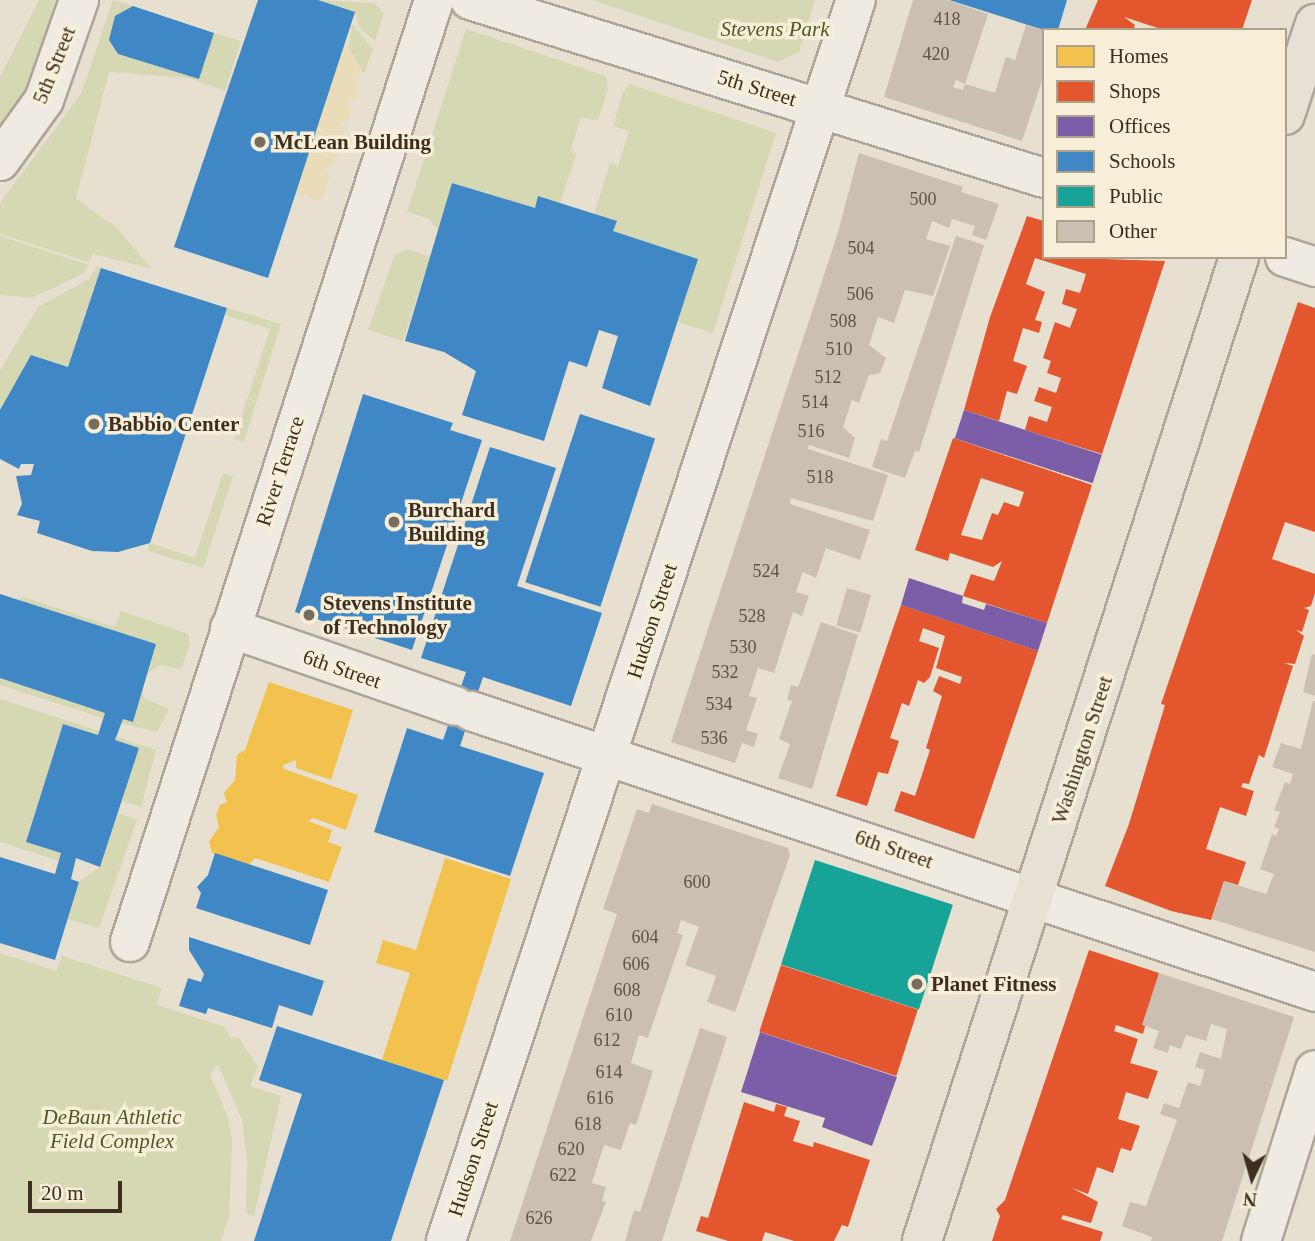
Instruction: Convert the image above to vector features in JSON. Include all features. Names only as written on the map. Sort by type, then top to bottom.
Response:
[{"type":"main road","points":[[1287,109],[1315,24]]},
{"type":"main road","name":"Washington Street","points":[[922,1241],[1238,259]]},
{"type":"street","name":"5th Street","points":[[0,161],[44,100],[79,0]]},
{"type":"street","name":"River Terrace","points":[[130,942],[434,0]]},
{"type":"street","name":"5th Street","points":[[470,0],[1042,177]]},
{"type":"street","name":"Hudson Street","points":[[446,1241],[856,0]]},
{"type":"street","points":[[1287,258],[1315,267]]},
{"type":"street","name":"6th Street","points":[[230,628],[607,757],[1315,992]]},
{"type":"street","points":[[1261,1241],[1315,1070]]},
{"type":"green space","points":[[39,0],[55,0],[28,98],[0,135],[0,77]]},
{"type":"green space","points":[[113,0],[133,6],[110,40],[118,54],[199,79],[214,33],[241,41],[225,91],[189,78],[109,72],[76,199],[116,227],[152,269],[93,254],[89,262],[0,234],[0,203],[81,94]]},
{"type":"green space","points":[[318,0],[374,3],[384,14],[375,41],[359,28],[355,12]]},
{"type":"green space","name":"Stevens Park","points":[[592,0],[815,0],[799,52],[778,62]]},
{"type":"green space","points":[[352,24],[373,49],[364,73],[348,50]]},
{"type":"green space","points":[[466,29],[600,74],[606,77],[608,89],[598,121],[581,117],[571,150],[577,153],[560,203],[539,196],[535,208],[453,183],[438,230],[429,219],[407,212]]},
{"type":"green space","points":[[630,84],[776,133],[713,333],[678,322],[697,259],[613,231],[616,221],[594,214],[610,163],[618,166],[629,131],[613,126],[623,92]]},
{"type":"green space","points":[[0,236],[89,265],[84,273],[32,298],[0,295]]},
{"type":"green space","points":[[407,249],[430,257],[403,341],[368,330],[395,254]]},
{"type":"green space","points":[[97,267],[101,268],[68,367],[31,355],[0,410],[0,370],[38,307],[90,278]]},
{"type":"green space","points":[[227,308],[281,324],[244,442],[234,439],[270,329],[225,315]]},
{"type":"green space","points":[[223,473],[233,476],[203,568],[148,551],[150,543],[195,558]]},
{"type":"green space","points":[[23,597],[115,627],[121,611],[188,634],[190,644],[181,669],[159,665],[148,674],[156,644],[18,600]]},
{"type":"green space","points":[[0,678],[105,713],[103,718],[0,685]]},
{"type":"green space","points":[[142,693],[145,699],[169,709],[157,732],[121,723],[123,719],[133,722]]},
{"type":"green space","points":[[0,699],[99,731],[98,735],[63,724],[26,842],[61,853],[59,861],[0,842]]},
{"type":"green space","points":[[117,737],[156,750],[141,807],[122,801],[139,748],[115,740]]},
{"type":"green space","points":[[118,813],[137,820],[99,928],[68,919],[79,882],[100,867]]},
{"type":"green space","name":"DeBaun Athletic Field Complex","points":[[0,953],[56,971],[62,956],[162,988],[157,1005],[225,1027],[230,1037],[239,1038],[258,1067],[250,1086],[281,1096],[254,1216],[246,1213],[247,1162],[242,1120],[218,1064],[210,1074],[228,1118],[232,1140],[229,1216],[221,1241],[0,1241]]},
{"type":"sand","points":[[346,42],[364,73],[354,80],[360,86],[356,99],[347,104],[352,110],[349,120],[340,124],[345,132],[342,142],[333,146],[338,153],[334,165],[325,169],[330,176],[322,202],[296,193]]},
{"type":"building: Homes","points":[[269,682],[353,710],[331,780],[296,768],[296,760],[283,765],[284,769],[358,795],[346,830],[313,818],[308,821],[332,830],[328,842],[342,847],[329,882],[255,858],[249,865],[212,853],[209,842],[219,827],[216,815],[220,805],[227,802],[224,793],[235,780],[237,755],[245,750]]},
{"type":"building: Homes","points":[[445,858],[511,879],[447,1081],[382,1060],[410,973],[376,963],[383,940],[416,950]]},
{"type":"building: Shops","points":[[1098,0],[1252,0],[1243,28],[1158,28],[1124,17],[1135,25],[1134,28],[1086,28]]},
{"type":"building: Shops","points":[[1027,216],[1042,220],[1042,259],[1165,261],[1102,454],[1025,430],[1029,416],[1047,422],[1052,407],[1034,401],[1039,387],[1056,393],[1061,378],[1047,373],[1051,361],[1043,358],[1055,322],[1070,328],[1077,309],[1062,304],[1066,289],[1080,293],[1086,274],[1035,258],[1026,284],[1045,292],[1035,320],[1042,322],[1039,333],[1023,328],[1013,361],[1027,366],[1017,394],[1007,391],[999,421],[964,410],[990,317]]},
{"type":"building: Shops","points":[[1298,302],[1315,308],[1315,532],[1285,522],[1272,559],[1315,574],[1315,593],[1311,606],[1304,608],[1309,610],[1302,632],[1296,630],[1304,636],[1295,664],[1284,663],[1293,666],[1264,758],[1259,755],[1249,784],[1243,783],[1241,787],[1254,791],[1246,816],[1220,807],[1206,849],[1246,862],[1238,885],[1224,881],[1211,920],[1171,911],[1105,886],[1129,824],[1165,705],[1161,704]]},
{"type":"building: Shops","points":[[953,438],[1092,485],[1047,623],[963,596],[971,574],[994,581],[1002,561],[993,567],[950,553],[948,561],[915,550]],"holes":[[[981,478],[1024,492],[1019,507],[1004,502],[998,515],[992,513],[982,540],[961,535]]]},
{"type":"building: Shops","points":[[901,605],[1038,651],[974,839],[894,811],[901,791],[915,796],[930,750],[926,748],[942,696],[933,691],[939,676],[960,684],[962,677],[936,668],[945,636],[923,628],[919,641],[939,648],[930,677],[924,683],[918,680],[909,706],[902,703],[890,738],[899,741],[888,774],[878,772],[867,806],[836,796]]},
{"type":"building: Shops","points":[[1089,950],[1159,973],[1143,1034],[1116,1025],[1114,1031],[1138,1039],[1130,1063],[1158,1071],[1148,1099],[1126,1092],[1118,1119],[1140,1126],[1131,1151],[1121,1148],[1113,1173],[1097,1167],[1088,1194],[1072,1188],[1098,1202],[1091,1223],[1063,1215],[1061,1219],[1103,1232],[1100,1241],[992,1241],[1000,1216],[996,1209],[1005,1200]]},
{"type":"building: Shops","points":[[781,965],[918,1009],[896,1076],[759,1032]]},
{"type":"building: Shops","points":[[744,1102],[774,1112],[776,1104],[787,1107],[784,1116],[800,1121],[793,1141],[813,1147],[814,1142],[870,1160],[848,1227],[842,1225],[834,1241],[794,1241],[765,1232],[762,1241],[728,1241],[696,1231],[701,1216],[708,1218]]},
{"type":"building: Offices","points":[[964,410],[1102,455],[1093,483],[955,439]]},
{"type":"building: Offices","points":[[909,578],[963,596],[962,603],[984,610],[986,604],[1047,623],[1038,651],[901,605]]},
{"type":"building: Offices","points":[[760,1032],[897,1077],[872,1146],[822,1127],[825,1118],[741,1092]]},
{"type":"building: Schools","name":"McLean Building","points":[[258,0],[318,0],[355,12],[268,278],[174,247]]},
{"type":"building: Schools","points":[[949,0],[1067,0],[1059,28],[1042,29]]},
{"type":"building: Schools","points":[[133,6],[214,33],[199,79],[118,54],[109,40],[115,16]]},
{"type":"building: Schools","points":[[452,183],[535,208],[538,196],[617,221],[613,231],[698,259],[650,406],[602,388],[618,336],[599,330],[587,367],[569,361],[544,441],[462,415],[476,371],[444,352],[405,341]]},
{"type":"building: Schools","name":"Babbio Center","points":[[101,268],[227,308],[150,543],[118,552],[92,551],[37,533],[40,521],[17,515],[22,504],[16,476],[31,475],[34,464],[21,464],[19,469],[0,459],[0,410],[31,355],[68,367]]},
{"type":"building: Schools","name":"Burchard Building","points":[[363,394],[453,423],[450,430],[482,440],[412,650],[295,612]]},
{"type":"building: Schools","points":[[580,414],[655,438],[600,607],[525,582]]},
{"type":"building: Schools","points":[[490,447],[556,468],[517,586],[602,613],[571,706],[483,677],[460,746],[544,773],[510,876],[374,832],[407,728],[443,740],[466,672],[421,658]]},
{"type":"building: Schools","points":[[0,594],[156,644],[133,722],[123,719],[115,740],[139,748],[100,867],[76,858],[71,879],[79,882],[55,960],[0,943],[0,857],[55,874],[61,853],[26,842],[63,724],[98,735],[105,713],[0,678]]},
{"type":"building: Schools","points":[[215,853],[328,890],[310,945],[196,908],[201,893],[197,887],[208,875]]},
{"type":"building: Schools","points":[[189,937],[324,981],[312,1016],[279,1005],[272,1028],[208,1008],[206,1014],[179,1006],[188,978],[201,982],[204,974],[189,950]]},
{"type":"building: Schools","points":[[277,1026],[444,1080],[391,1241],[254,1241],[302,1094],[259,1080]]},
{"type":"building: Public","points":[[815,860],[953,905],[919,1009],[781,965]]},
{"type":"building: Other","points":[[913,0],[947,0],[988,14],[965,84],[995,93],[1006,57],[1015,60],[1026,25],[1042,29],[1042,81],[1022,141],[884,97]],"holes":[[[956,80],[965,84],[963,90],[953,87]]]},
{"type":"building: Other","points":[[859,153],[963,187],[961,192],[999,204],[986,240],[972,235],[975,226],[952,219],[949,228],[932,221],[926,239],[950,246],[933,296],[905,290],[894,323],[878,317],[869,345],[886,358],[880,373],[869,375],[859,403],[852,400],[843,427],[855,438],[849,458],[809,445],[808,449],[888,475],[873,521],[791,498],[790,504],[870,530],[860,560],[826,548],[816,578],[803,572],[796,592],[809,596],[802,616],[793,612],[774,673],[758,668],[749,696],[757,698],[746,730],[758,734],[754,747],[742,743],[735,763],[671,742],[838,232]]},
{"type":"building: Other","points":[[956,236],[984,245],[919,452],[915,451],[905,478],[872,467],[881,439],[887,441]]},
{"type":"building: Other","points":[[847,588],[871,595],[860,632],[836,625]]},
{"type":"building: Other","points":[[821,622],[858,635],[812,789],[778,778],[790,744],[779,739],[792,701],[787,700],[791,685],[798,687]]},
{"type":"building: Other","points":[[1312,654],[1315,655],[1315,696],[1303,692]]},
{"type":"building: Other","points":[[1313,701],[1315,952],[1212,919],[1224,881],[1266,894],[1274,874],[1260,869],[1272,834],[1276,836],[1279,829],[1274,827],[1280,812],[1274,810],[1285,782],[1290,784],[1293,774],[1272,767],[1281,743],[1301,749]]},
{"type":"building: Other","points":[[652,804],[788,848],[790,855],[735,1012],[707,1002],[716,976],[685,965],[699,927],[681,920],[677,933],[683,935],[648,1038],[639,1035],[631,1063],[653,1071],[636,1125],[630,1123],[621,1150],[604,1145],[592,1183],[606,1187],[602,1201],[606,1202],[591,1241],[510,1241],[617,914],[603,909],[637,809],[649,813]]},
{"type":"building: Other","points":[[1159,973],[1294,1017],[1222,1241],[1151,1241],[1152,1237],[1122,1226],[1130,1202],[1146,1206],[1177,1120],[1160,1114],[1164,1103],[1179,1108],[1188,1082],[1200,1086],[1205,1070],[1195,1067],[1200,1052],[1221,1059],[1227,1029],[1211,1024],[1206,1041],[1186,1035],[1181,1049],[1170,1045],[1168,1053],[1153,1048],[1159,1031],[1142,1025]]},
{"type":"building: Other","points":[[700,1028],[727,1037],[662,1241],[625,1241],[634,1210],[640,1212]]},
{"type":"place","name":"McLean Building","points":[[260,142]]},
{"type":"place","name":"Babbio Center","points":[[94,424]]},
{"type":"place","name":"Burchard Building","points":[[394,522]]},
{"type":"place","name":"Stevens Institute of Technology","points":[[309,615]]},
{"type":"place","name":"Planet Fitness","points":[[917,984]]}]
